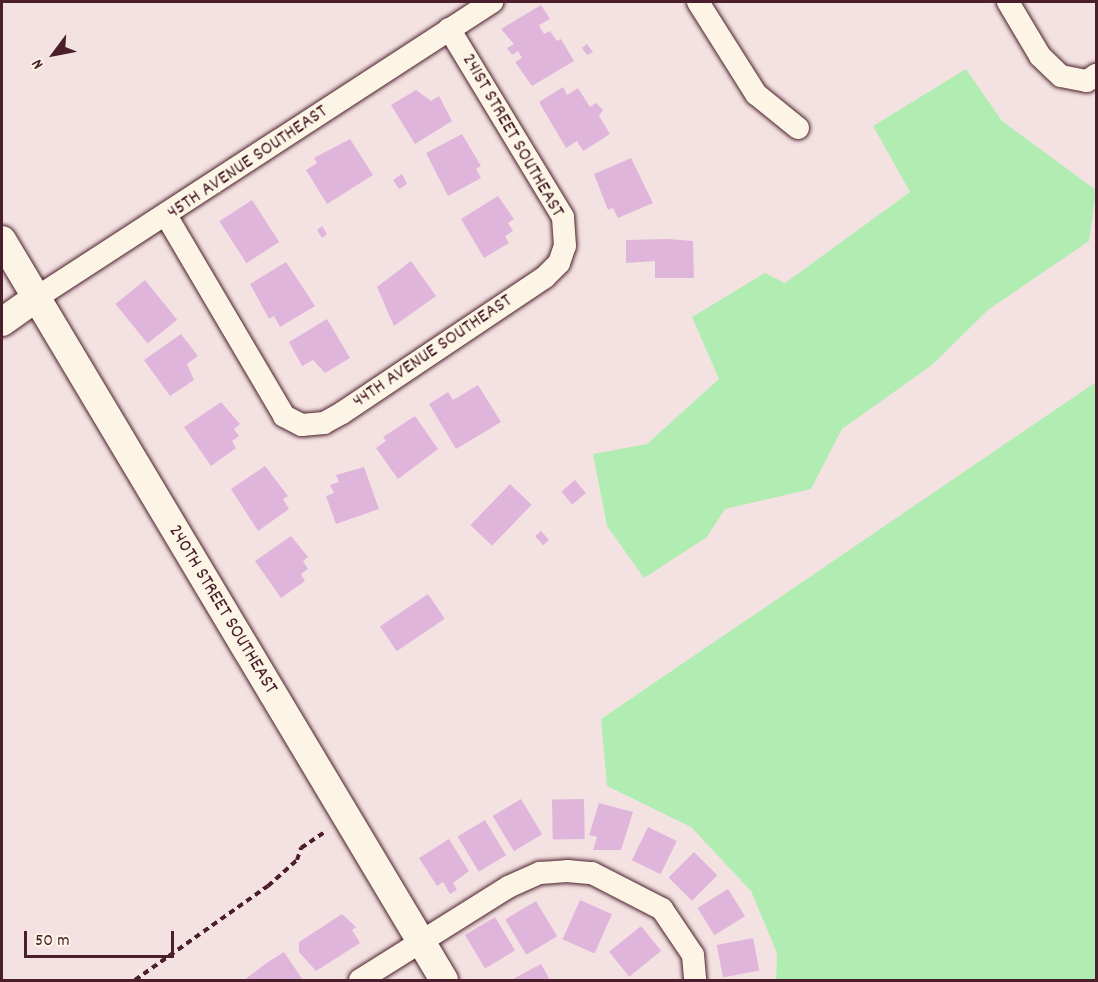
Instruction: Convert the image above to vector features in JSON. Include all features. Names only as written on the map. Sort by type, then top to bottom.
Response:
[{"type":"street","name":"45TH AVENUE SOUTHEAST","points":[[2,322],[36,298],[167,217],[492,2]]},
{"type":"street","points":[[698,2],[756,94],[798,128]]},
{"type":"street","points":[[1008,2],[1040,56],[1061,76],[1087,81],[1096,75]]},
{"type":"street","name":"241ST STREET SOUTHEAST","points":[[449,29],[563,217],[565,246]]},
{"type":"street","name":"44TH AVENUE SOUTHEAST","points":[[167,217],[284,416],[302,425],[324,423],[342,413],[545,278],[559,263],[565,246]]},
{"type":"street","name":"240TH STREET SOUTHEAST","points":[[2,240],[444,981]]},
{"type":"street","points":[[360,981],[419,941],[540,873],[592,873],[662,909],[693,955],[695,981]]},
{"type":"path","points":[[135,981],[268,886],[297,860],[301,848],[323,833]]},
{"type":"green space","points":[[966,69],[1002,121],[1096,190],[1089,241],[988,310],[932,365],[842,429],[811,489],[725,509],[707,537],[644,578],[607,526],[593,454],[647,444],[719,379],[692,317],[765,273],[785,283],[910,192],[873,126]]},
{"type":"green space","points":[[1096,382],[1096,980],[776,980],[777,953],[751,891],[691,827],[607,786],[601,719]]},
{"type":"building","points":[[541,5],[550,19],[539,25],[544,34],[550,31],[557,41],[561,39],[574,61],[532,86],[515,62],[522,58],[518,51],[512,55],[507,48],[514,44],[501,29]]},
{"type":"building","points":[[587,44],[593,52],[587,55],[582,48]]},
{"type":"building","points":[[563,87],[567,95],[578,88],[590,107],[596,103],[603,110],[599,116],[610,134],[583,151],[577,141],[566,148],[539,102]]},
{"type":"building","points":[[416,90],[431,101],[439,96],[452,121],[415,144],[391,105]]},
{"type":"building","points":[[462,134],[481,166],[476,169],[481,178],[448,196],[426,153]]},
{"type":"building","points":[[350,139],[373,175],[327,204],[306,170],[317,163],[314,158]]},
{"type":"building","points":[[631,158],[653,203],[618,218],[613,208],[608,210],[594,174]]},
{"type":"building","points":[[402,174],[407,184],[399,189],[393,180]]},
{"type":"building","points":[[498,196],[514,219],[508,223],[513,231],[505,236],[509,243],[484,258],[461,219]]},
{"type":"building","points":[[252,200],[279,242],[247,263],[219,221]]},
{"type":"building","points":[[322,226],[327,234],[322,238],[317,230]]},
{"type":"building","points":[[626,240],[693,241],[694,278],[655,278],[655,261],[626,263]]},
{"type":"building","points":[[411,261],[436,296],[394,326],[377,287]]},
{"type":"building","points":[[286,262],[315,306],[280,327],[274,316],[269,319],[250,284]]},
{"type":"building","points":[[145,280],[177,320],[148,344],[115,304]]},
{"type":"building","points":[[327,319],[350,358],[325,373],[313,360],[302,366],[289,342]]},
{"type":"building","points":[[181,334],[198,356],[187,364],[194,380],[170,396],[144,360]]},
{"type":"building","points":[[478,385],[501,422],[456,449],[429,404],[448,392],[453,400]]},
{"type":"building","points":[[221,402],[240,424],[234,429],[239,436],[232,441],[236,448],[211,466],[184,427]]},
{"type":"building","points":[[415,416],[438,449],[398,479],[376,448],[386,441],[383,437]]},
{"type":"building","points":[[265,466],[288,496],[283,499],[289,509],[258,531],[231,489]]},
{"type":"building","points":[[364,467],[379,509],[336,524],[326,496],[334,493],[330,485],[339,482],[336,475]]},
{"type":"building","points":[[575,480],[586,493],[572,505],[561,492]]},
{"type":"building","points":[[510,484],[532,505],[492,546],[470,525]]},
{"type":"building","points":[[541,531],[549,540],[543,545],[535,536]]},
{"type":"building","points":[[291,536],[308,557],[303,561],[308,569],[301,574],[305,581],[281,598],[255,561]]},
{"type":"building","points":[[428,594],[445,619],[397,651],[380,626]]},
{"type":"building","points":[[521,799],[542,834],[514,851],[493,816]]},
{"type":"building","points":[[584,799],[585,839],[553,840],[552,800]]},
{"type":"building","points":[[599,803],[633,812],[621,850],[593,850],[597,837],[589,835]]},
{"type":"building","points":[[485,820],[506,855],[479,872],[458,836]]},
{"type":"building","points":[[648,827],[677,841],[661,874],[632,860]]},
{"type":"building","points":[[449,839],[469,871],[453,883],[457,890],[450,894],[443,882],[437,886],[419,858]]},
{"type":"building","points":[[694,852],[717,875],[692,901],[669,877]]},
{"type":"building","points":[[728,889],[745,916],[714,935],[697,908]]},
{"type":"building","points":[[580,900],[612,914],[594,954],[563,939]]},
{"type":"building","points":[[536,901],[557,936],[526,955],[505,920]]},
{"type":"building","points":[[342,914],[356,927],[352,930],[360,943],[316,971],[299,952],[299,942]]},
{"type":"building","points":[[495,917],[515,950],[485,968],[465,935]]},
{"type":"building","points":[[641,926],[661,951],[629,977],[609,952]]},
{"type":"building","points":[[753,938],[759,970],[723,977],[717,945]]},
{"type":"building","points":[[284,952],[303,980],[244,980],[268,962]]},
{"type":"building","points":[[541,964],[549,978],[511,980]]}]
